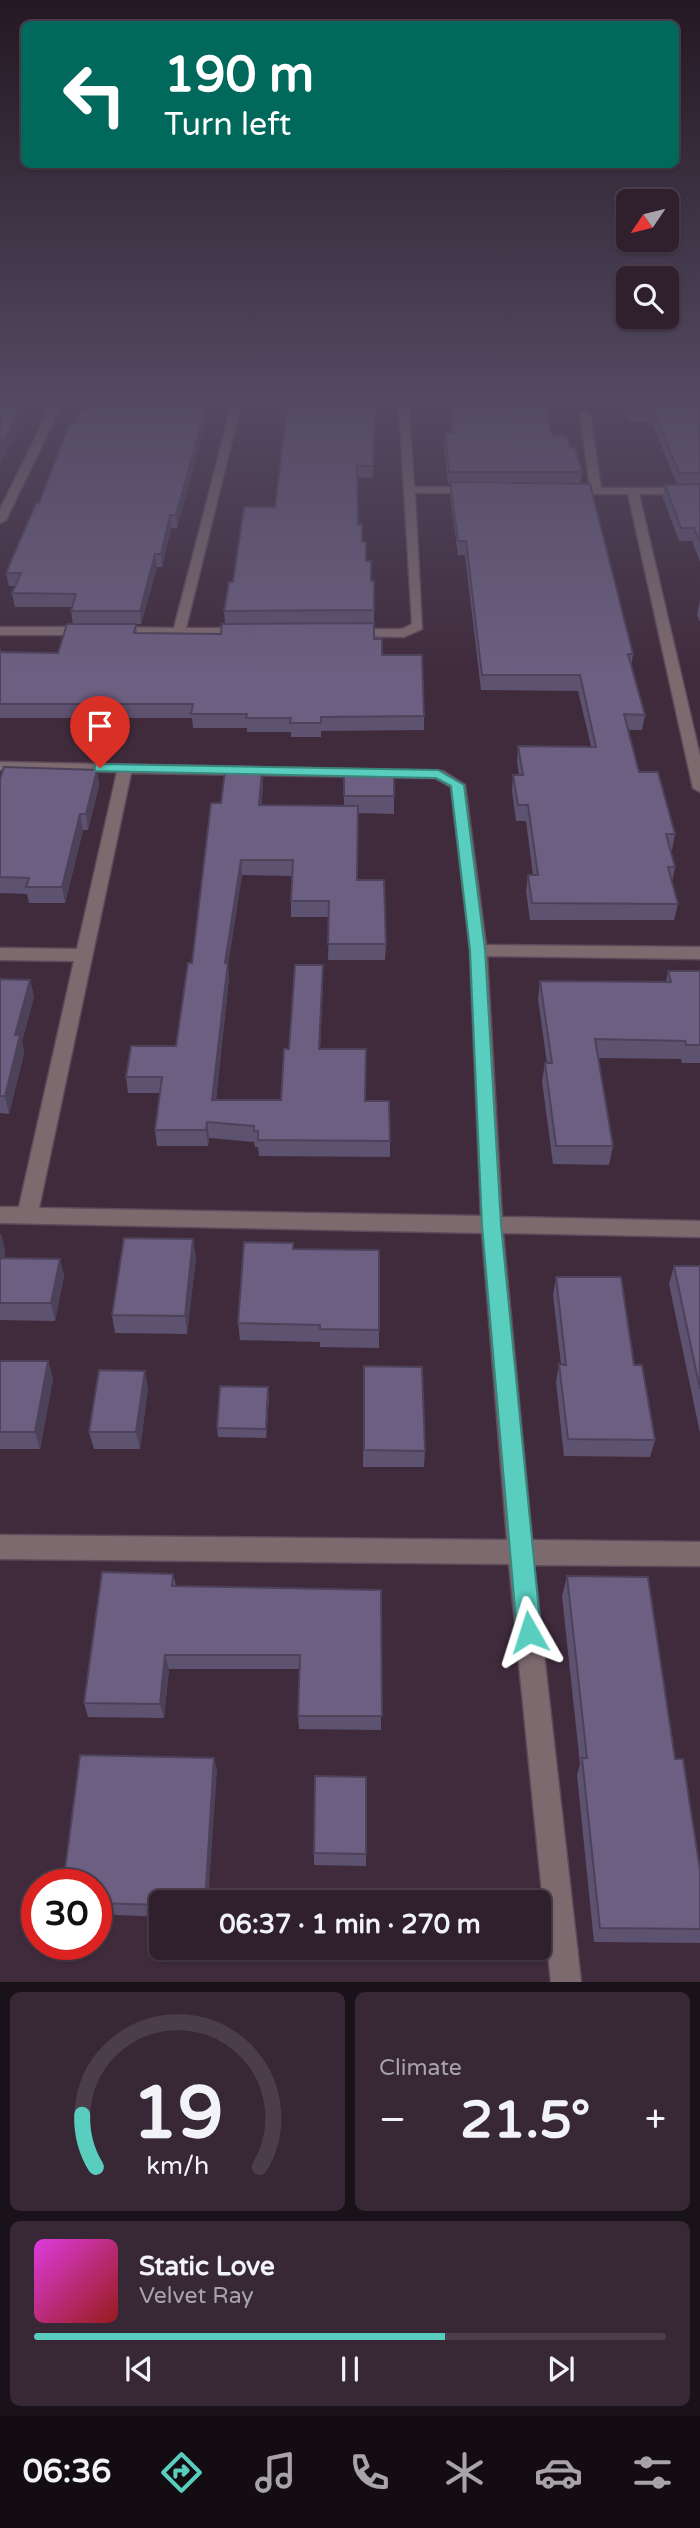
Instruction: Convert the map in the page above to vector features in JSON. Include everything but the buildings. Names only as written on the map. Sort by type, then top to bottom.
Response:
[{"type":"street","points":[[0,520],[15,488]]},
{"type":"street","points":[[179,632],[215,488]]},
{"type":"street","points":[[338,632],[404,632],[418,626],[408,490],[489,490]]},
{"type":"street","points":[[555,491],[700,491]]},
{"type":"street","points":[[634,491],[700,788]]},
{"type":"street","points":[[0,631],[258,632]]},
{"type":"street","points":[[0,766],[438,774],[458,785],[478,950],[492,1225],[520,1551],[566,1982]]},
{"type":"street","points":[[27,1216],[125,768]]},
{"type":"street","points":[[478,950],[700,953]]},
{"type":"street","points":[[0,954],[84,955]]},
{"type":"street","points":[[0,1215],[700,1228]]},
{"type":"street","points":[[0,1547],[700,1554]]},
{"type":"route","points":[[100,768],[438,774],[458,785],[478,950],[492,1225],[529,1632]]}]
